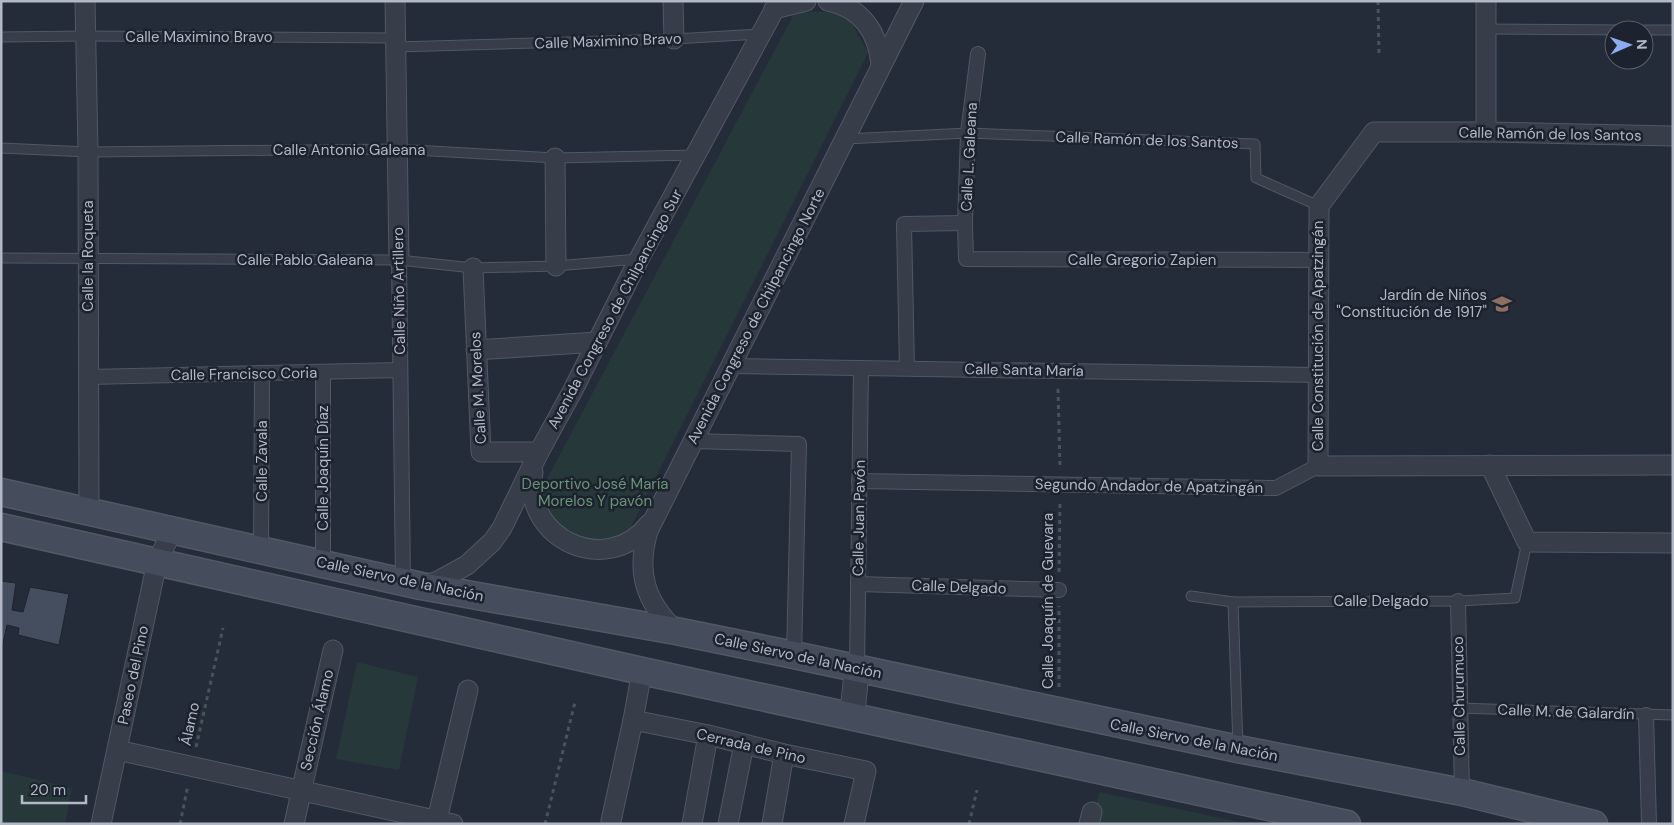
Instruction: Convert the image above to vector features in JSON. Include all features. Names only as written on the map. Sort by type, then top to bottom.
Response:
[{"type":"main road","name":"Calle Siervo de la Nación","points":[[1,492],[89,510],[412,584],[676,631],[1238,749],[1462,792],[1594,824]]},
{"type":"main road","points":[[1,527],[642,671],[1347,824]]},
{"type":"street","name":"Calle la Roqueta","points":[[85,1],[88,152],[89,510]]},
{"type":"street","name":"Calle Niño Artillero","points":[[396,1],[400,370],[412,584]]},
{"type":"street","points":[[673,1],[674,40]]},
{"type":"street","points":[[776,5],[806,1]]},
{"type":"street","points":[[828,1],[850,9],[870,27],[880,52],[881,66]]},
{"type":"street","name":"Avenida Congreso de Chilpancingo Norte","points":[[676,631],[654,607],[643,577],[642,561],[648,531],[914,1]]},
{"type":"street","points":[[1486,1],[1486,132]]},
{"type":"street","name":"Avenida Congreso de Chilpancingo Sur","points":[[412,584],[438,581],[467,565],[492,542],[510,513],[539,452],[573,390],[639,259],[697,155],[776,5]]},
{"type":"street","name":"Calle L. Galeana","points":[[966,260],[968,133],[978,54]]},
{"type":"street","name":"Calle Ramón de los Santos","points":[[1319,206],[1374,132],[1673,136]]},
{"type":"street","points":[[555,158],[556,266]]},
{"type":"street","name":"Calle Constitución de Apatzingán","points":[[1318,466],[1319,206]]},
{"type":"street","points":[[907,368],[904,224],[966,223]]},
{"type":"street","name":"Calle Gregorio Zapien","points":[[966,260],[1318,260]]},
{"type":"street","name":"Calle M. Morelos","points":[[473,268],[481,452],[539,452]]},
{"type":"street","points":[[476,350],[597,342]]},
{"type":"street","name":"Calle Santa María","points":[[731,366],[1318,375]]},
{"type":"street","name":"Calle Juan Pavón","points":[[857,668],[861,368]]},
{"type":"street","name":"Calle Francisco Coria","points":[[88,377],[400,370]]},
{"type":"street","name":"Calle Joaquín Díaz","points":[[323,372],[323,563]]},
{"type":"street","name":"Calle Zavala","points":[[261,549],[262,374]]},
{"type":"street","points":[[693,441],[799,444],[794,655]]},
{"type":"street","points":[[539,452],[534,465],[532,495],[544,522],[554,533],[566,541],[580,547],[594,549],[622,545],[635,538],[654,517]]},
{"type":"street","points":[[1490,465],[1527,542],[1673,543]]},
{"type":"street","name":"Segundo Andador de Apatzingán","points":[[859,481],[1276,488],[1318,466],[1673,465]]},
{"type":"street","name":"Paseo del Pino","points":[[101,824],[157,562],[173,530]]},
{"type":"street","name":"Calle Delgado","points":[[858,584],[1059,590]]},
{"type":"street","name":"Calle Churumuco","points":[[1458,601],[1462,792]]},
{"type":"street","name":"Sección Álamo","points":[[294,824],[333,650]]},
{"type":"street","points":[[852,716],[857,668]]},
{"type":"street","points":[[611,821],[642,671]]},
{"type":"street","name":"Sección Álamo","points":[[117,750],[302,790],[442,823],[468,690]]},
{"type":"street","points":[[1646,715],[1649,824]]},
{"type":"street","name":"Cerrada de Pino","points":[[633,720],[708,735],[866,772],[854,824]]},
{"type":"street","points":[[692,824],[708,735]]},
{"type":"street","points":[[728,824],[744,744]]},
{"type":"street","points":[[772,824],[784,754]]},
{"type":"lane","points":[[1486,29],[1604,30]]},
{"type":"lane","points":[[1654,30],[1673,30]]},
{"type":"lane","name":"Calle Maximino Bravo","points":[[1,37],[85,36],[396,42],[674,40],[761,34]]},
{"type":"lane","name":"Calle Ramón de los Santos","points":[[845,139],[968,133],[1255,144],[1256,178],[1319,206]]},
{"type":"lane","name":"Calle Antonio Galeana","points":[[1,148],[88,152],[397,149],[555,158],[697,155]]},
{"type":"lane","name":"Calle Pablo Galeana","points":[[1,258],[399,260],[473,268],[556,266],[639,259]]},
{"type":"lane","name":"Calle Delgado","points":[[1191,596],[1233,602],[1458,601],[1515,598],[1527,542]]},
{"type":"lane","points":[[1233,602],[1238,749]]},
{"type":"lane","name":"Calle M. de Galardín","points":[[1459,708],[1673,716]]},
{"type":"path","points":[[1378,1],[1379,57]]},
{"type":"path","name":"Calle Joaquín de Guevara","points":[[1058,370],[1060,484],[1059,712]]},
{"type":"path","name":"Álamo","points":[[180,824],[222,628]]},
{"type":"path","points":[[545,824],[575,702]]},
{"type":"path","points":[[970,824],[978,790]]},
{"type":"green space","name":"Deportivo José María Morelos Y pavón","points":[[795,12],[846,12],[868,53],[630,529],[597,548],[547,521],[540,492]]},
{"type":"green space","points":[[357,662],[418,677],[399,770],[336,759]]},
{"type":"green space","points":[[1,771],[72,788],[65,824],[1,824]]},
{"type":"green space","points":[[1099,792],[1244,823],[1244,824],[1093,824]]},
{"type":"building","points":[[1,581],[16,583],[12,610],[23,612],[30,587],[69,594],[59,645],[18,635],[19,628],[7,625],[1,652]]},
{"type":"place","name":"Jardín de Niños \"Constitución de 1917\"","points":[[1502,304]]}]
